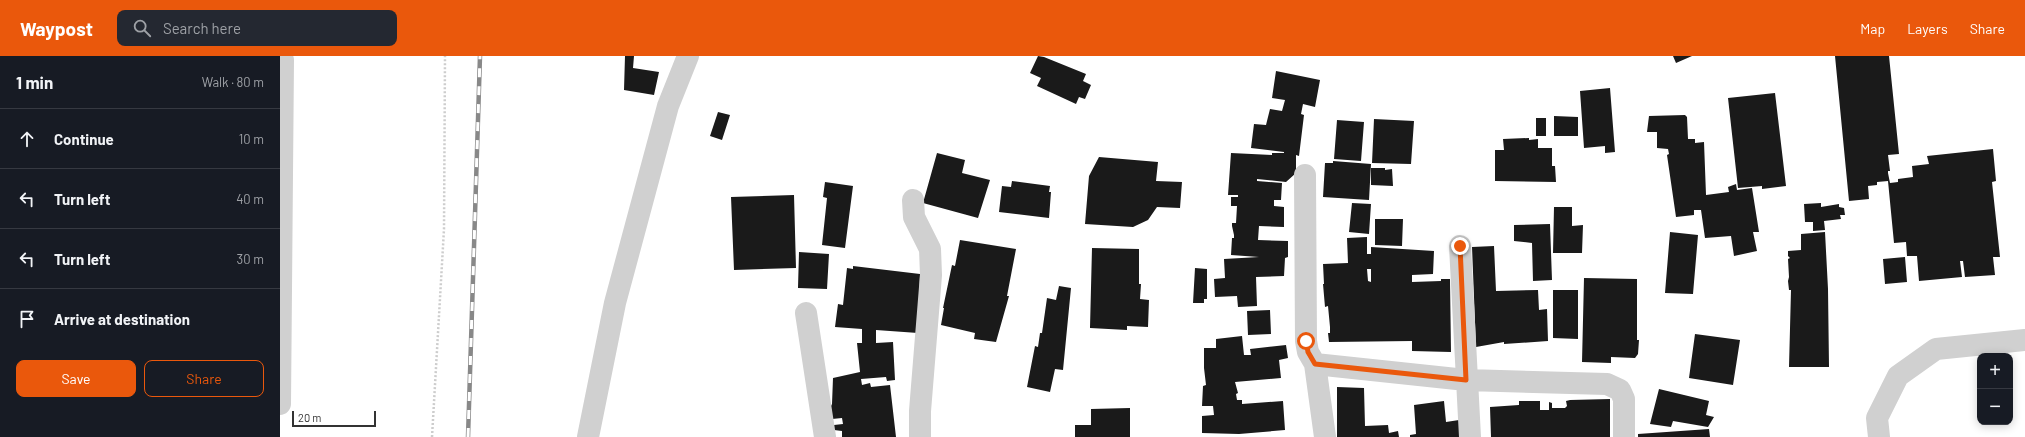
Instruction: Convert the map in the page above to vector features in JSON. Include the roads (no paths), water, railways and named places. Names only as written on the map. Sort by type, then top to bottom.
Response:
[{"type":"street","points":[[280,404],[283,68],[281,56]]},
{"type":"street","points":[[588,437],[617,295],[668,106],[688,56]]},
{"type":"street","points":[[1305,175],[1306,341],[1308,352],[1315,364],[1325,437]]},
{"type":"street","points":[[913,200],[914,217],[930,249],[931,274],[920,411],[920,437]]},
{"type":"street","points":[[1460,246],[1470,437]]},
{"type":"street","points":[[806,313],[825,437]]},
{"type":"street","points":[[1879,437],[1877,418],[1898,376],[1936,349],[2025,340]]},
{"type":"street","points":[[1315,364],[1466,380],[1607,384],[1620,390],[1624,399],[1624,437]]},
{"type":"railway","points":[[468,437],[480,56]]}]
